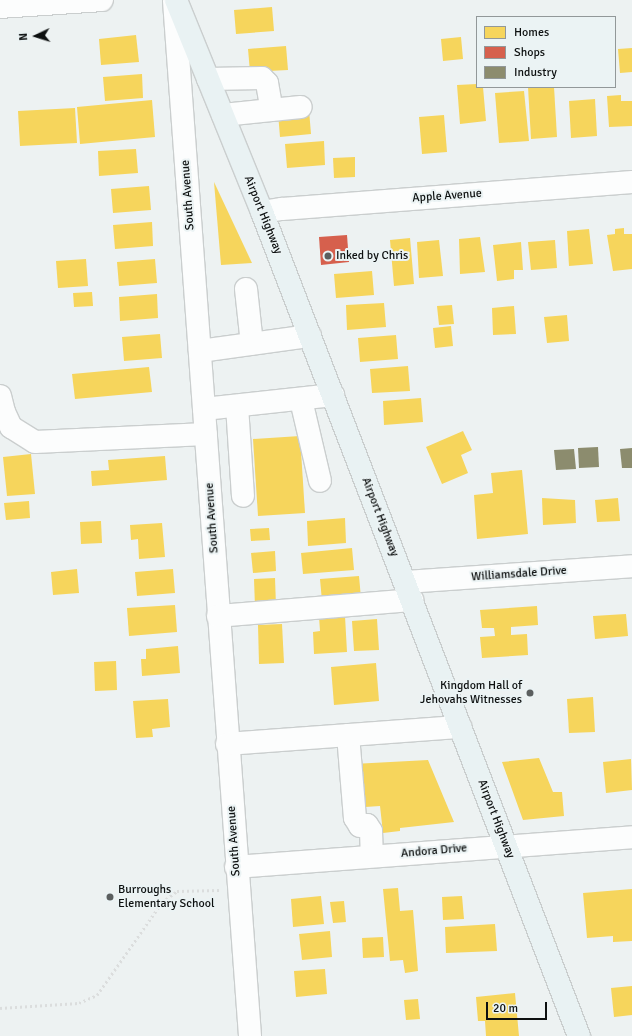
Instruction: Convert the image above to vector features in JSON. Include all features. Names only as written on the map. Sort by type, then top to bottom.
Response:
[{"type":"main road","name":"Airport Highway","points":[[175,0],[262,212],[579,1036]]},
{"type":"street","points":[[0,7],[102,0]]},
{"type":"street","name":"South Avenue","points":[[175,0],[237,889],[250,1036]]},
{"type":"street","points":[[208,79],[262,78],[267,83],[272,110]]},
{"type":"street","points":[[223,115],[301,107]]},
{"type":"street","name":"Apple Avenue","points":[[262,212],[282,209],[632,182]]},
{"type":"street","points":[[246,288],[252,344]]},
{"type":"street","points":[[200,351],[310,336]]},
{"type":"street","points":[[204,409],[302,400],[333,395]]},
{"type":"street","points":[[0,396],[4,412],[11,427],[36,442],[206,434]]},
{"type":"street","points":[[302,400],[320,481]]},
{"type":"street","points":[[237,406],[243,496]]},
{"type":"street","name":"Williamsdale Drive","points":[[218,616],[409,591],[632,566]]},
{"type":"street","points":[[227,744],[460,727]]},
{"type":"street","points":[[348,735],[355,818],[360,826],[367,826],[371,831],[372,856]]},
{"type":"street","name":"Andora Drive","points":[[236,867],[632,836]]},
{"type":"path","points":[[0,1008],[79,1003],[97,996],[162,902],[177,890],[237,889]]},
{"type":"building: Homes","points":[[272,7],[274,31],[236,34],[234,10]]},
{"type":"building: Homes","points":[[136,35],[139,62],[101,65],[99,39]]},
{"type":"building: Homes","points":[[461,37],[463,59],[443,61],[441,39]]},
{"type":"building: Homes","points":[[286,46],[288,70],[250,72],[248,49]]},
{"type":"building: Homes","points":[[632,48],[632,72],[620,73],[618,49]]},
{"type":"building: Homes","points":[[142,74],[143,98],[105,101],[103,77]]},
{"type":"building: Homes","points":[[476,84],[476,88],[483,88],[486,121],[460,124],[457,85]]},
{"type":"building: Homes","points":[[528,88],[554,88],[557,137],[531,139]]},
{"type":"building: Homes","points":[[524,91],[529,141],[499,143],[495,93]]},
{"type":"building: Homes","points":[[621,95],[621,101],[632,101],[632,126],[609,127],[607,96]]},
{"type":"building: Homes","points":[[595,99],[597,136],[571,138],[569,101]]},
{"type":"building: Homes","points":[[152,100],[155,137],[80,144],[77,107]]},
{"type":"building: Homes","points":[[75,108],[77,143],[20,146],[18,111]]},
{"type":"building: Homes","points":[[309,110],[311,134],[280,137],[278,113]]},
{"type":"building: Homes","points":[[444,115],[447,152],[422,154],[419,117]]},
{"type":"building: Homes","points":[[324,141],[325,165],[287,168],[285,144]]},
{"type":"building: Homes","points":[[136,149],[138,173],[99,176],[98,151]]},
{"type":"building: Homes","points":[[355,157],[355,177],[334,178],[333,158]]},
{"type":"building: Homes","points":[[214,182],[252,263],[221,265]]},
{"type":"building: Homes","points":[[149,186],[151,210],[113,213],[111,189]]},
{"type":"building: Homes","points":[[152,222],[153,246],[115,249],[113,225]]},
{"type":"building: Homes","points":[[624,228],[624,234],[632,234],[632,269],[613,271],[607,235],[615,234],[615,229]]},
{"type":"building: Homes","points":[[589,229],[593,264],[569,266],[567,231]]},
{"type":"building: Homes","points":[[480,237],[485,272],[460,274],[459,239]]},
{"type":"building: Homes","points":[[410,238],[414,284],[394,286],[390,240]]},
{"type":"building: Homes","points":[[439,240],[443,276],[419,278],[417,242]]},
{"type":"building: Homes","points":[[555,240],[557,268],[531,270],[528,242]]},
{"type":"building: Homes","points":[[521,242],[523,270],[514,270],[514,279],[497,281],[493,245]]},
{"type":"building: Homes","points":[[86,259],[88,286],[58,288],[56,261]]},
{"type":"building: Homes","points":[[155,259],[157,283],[119,286],[117,262]]},
{"type":"building: Homes","points":[[372,271],[374,295],[336,298],[334,274]]},
{"type":"building: Homes","points":[[92,292],[93,306],[74,307],[73,293]]},
{"type":"building: Homes","points":[[157,294],[158,318],[120,321],[119,297]]},
{"type":"building: Homes","points":[[384,303],[386,327],[347,330],[346,305]]},
{"type":"building: Homes","points":[[452,305],[454,324],[439,325],[437,306]]},
{"type":"building: Homes","points":[[514,306],[516,334],[493,335],[492,308]]},
{"type":"building: Homes","points":[[567,315],[569,341],[547,343],[544,317]]},
{"type":"building: Homes","points":[[451,326],[453,346],[435,348],[433,328]]},
{"type":"building: Homes","points":[[160,334],[162,358],[124,361],[122,337]]},
{"type":"building: Homes","points":[[396,335],[398,359],[360,362],[358,338]]},
{"type":"building: Homes","points":[[408,366],[410,391],[372,393],[370,369]]},
{"type":"building: Homes","points":[[149,367],[152,392],[75,399],[72,374]]},
{"type":"building: Homes","points":[[421,398],[423,422],[384,425],[383,401]]},
{"type":"building: Homes","points":[[463,431],[472,450],[461,455],[468,473],[442,484],[426,447]]},
{"type":"building: Homes","points":[[300,436],[305,513],[258,516],[253,439]]},
{"type":"building: Homes","points":[[31,454],[35,494],[7,496],[3,457]]},
{"type":"building: Homes","points":[[165,456],[167,480],[92,486],[91,471],[109,470],[108,460]]},
{"type":"building: Homes","points":[[522,470],[528,534],[477,539],[474,495],[493,493],[491,473]]},
{"type":"building: Homes","points":[[542,498],[575,500],[576,523],[543,525]]},
{"type":"building: Homes","points":[[618,498],[620,521],[597,522],[595,500]]},
{"type":"building: Homes","points":[[29,501],[30,518],[6,520],[4,503]]},
{"type":"building: Homes","points":[[345,518],[346,543],[308,546],[307,521]]},
{"type":"building: Homes","points":[[101,521],[102,543],[81,544],[80,522]]},
{"type":"building: Homes","points":[[162,523],[165,557],[139,559],[138,539],[131,540],[130,525]]},
{"type":"building: Homes","points":[[269,528],[270,540],[251,541],[250,529]]},
{"type":"building: Homes","points":[[352,548],[354,570],[303,574],[301,553]]},
{"type":"building: Homes","points":[[275,551],[276,571],[253,573],[251,553]]},
{"type":"building: Homes","points":[[77,569],[79,593],[53,595],[51,572]]},
{"type":"building: Homes","points":[[173,569],[175,593],[137,596],[135,572]]},
{"type":"building: Homes","points":[[359,576],[361,598],[322,601],[320,579]]},
{"type":"building: Homes","points":[[275,578],[276,606],[255,607],[254,579]]},
{"type":"building: Homes","points":[[175,605],[177,632],[129,636],[127,608]]},
{"type":"building: Homes","points":[[537,606],[538,625],[511,627],[511,635],[527,634],[528,655],[482,658],[480,637],[495,636],[494,628],[482,628],[480,610]]},
{"type":"building: Homes","points":[[626,614],[628,636],[595,639],[593,616]]},
{"type":"building: Homes","points":[[345,616],[347,652],[314,654],[313,632],[320,631],[319,617]]},
{"type":"building: Homes","points":[[377,619],[379,650],[354,651],[352,621]]},
{"type":"building: Homes","points":[[282,624],[284,663],[259,664],[258,625]]},
{"type":"building: Homes","points":[[178,646],[180,673],[142,676],[141,659],[146,659],[146,649]]},
{"type":"building: Homes","points":[[116,661],[117,690],[95,691],[94,662]]},
{"type":"building: Homes","points":[[376,663],[379,701],[334,705],[331,667]]},
{"type":"building: Homes","points":[[593,697],[595,732],[569,733],[567,699]]},
{"type":"building: Homes","points":[[168,699],[170,727],[152,729],[153,737],[136,738],[133,701]]},
{"type":"building: Homes","points":[[539,758],[553,792],[562,792],[564,816],[523,820],[502,762]]},
{"type":"building: Homes","points":[[631,759],[632,790],[606,793],[603,762]]},
{"type":"building: Homes","points":[[428,760],[454,822],[400,828],[400,831],[383,833],[380,806],[365,807],[353,764]]},
{"type":"building: Homes","points":[[398,888],[400,911],[413,910],[418,971],[405,973],[403,960],[390,961],[383,889]]},
{"type":"building: Homes","points":[[632,889],[632,941],[613,942],[613,936],[587,938],[583,893]]},
{"type":"building: Homes","points":[[321,896],[324,924],[293,927],[291,899]]},
{"type":"building: Homes","points":[[462,896],[464,919],[443,920],[442,897]]},
{"type":"building: Homes","points":[[344,901],[346,922],[333,923],[330,902]]},
{"type":"building: Homes","points":[[495,924],[497,951],[446,953],[445,927]]},
{"type":"building: Homes","points":[[330,931],[332,957],[302,960],[299,934]]},
{"type":"building: Homes","points":[[383,937],[384,957],[363,958],[362,938]]},
{"type":"building: Homes","points":[[325,969],[327,994],[296,997],[294,971]]},
{"type":"building: Homes","points":[[632,986],[632,1015],[614,1017],[611,988]]},
{"type":"building: Homes","points":[[515,993],[519,1036],[486,1036],[485,1021],[478,1021],[476,997]]},
{"type":"building: Homes","points":[[418,999],[420,1019],[406,1020],[404,1000]]},
{"type":"building: Shops","points":[[347,235],[349,262],[321,265],[319,237]]},
{"type":"building: Industry","points":[[598,447],[599,467],[579,468],[578,448]]},
{"type":"building: Industry","points":[[632,448],[632,468],[622,468],[620,449]]},
{"type":"building: Industry","points":[[574,449],[576,469],[556,470],[554,450]]},
{"type":"place","name":"Inked by Chris","points":[[328,256]]},
{"type":"place","name":"Kingdom Hall of Jehovahs Witnesses","points":[[530,693]]},
{"type":"place","name":"Burroughs Elementary School","points":[[110,897]]}]
